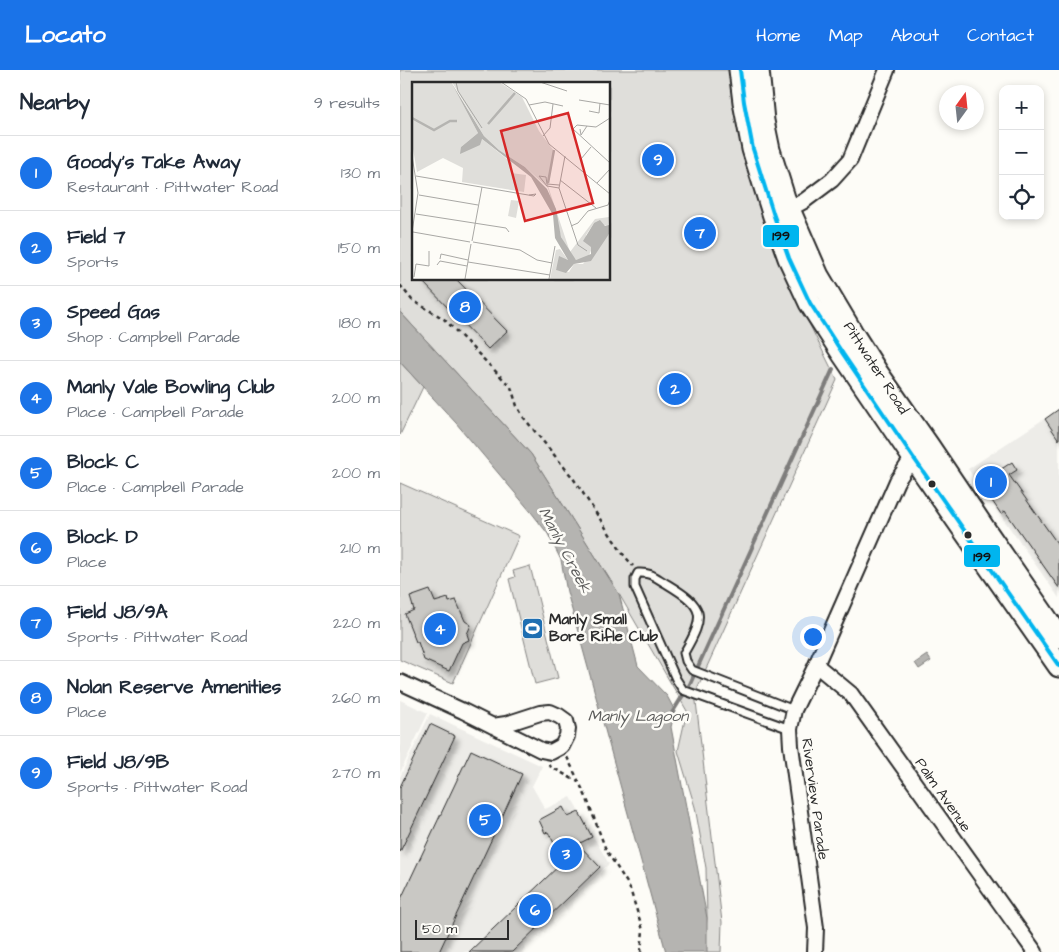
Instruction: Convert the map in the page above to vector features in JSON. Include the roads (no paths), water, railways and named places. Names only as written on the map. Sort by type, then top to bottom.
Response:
[{"type":"main road","name":"Pittwater Road","points":[[740,70],[753,149],[782,213]]},
{"type":"main road","name":"Pittwater Road","points":[[758,70],[763,121],[782,213],[789,258],[810,303],[921,452],[986,533],[1059,637]]},
{"type":"main road","name":"Pittwater Road","points":[[921,452],[1059,666]]},
{"type":"street","points":[[782,213],[804,202],[832,180],[850,160],[887,70]]},
{"type":"street","name":"Riverview Parade","points":[[815,952],[816,928],[790,729],[794,710],[816,665],[897,482],[921,452]]},
{"type":"street","name":"Palm Avenue","points":[[816,665],[852,694],[1029,949]]},
{"type":"street","points":[[400,682],[541,750],[551,752],[562,746],[568,736],[566,722],[550,712],[493,726]]},
{"type":"lane","points":[[790,729],[683,690],[676,679],[635,587],[635,579],[638,573],[647,572],[684,594],[693,602],[699,613],[699,624],[695,635],[684,653],[686,662],[692,670],[794,710]]},
{"type":"water","name":"Manly Lagoon","points":[[400,312],[531,454],[619,594],[638,666],[667,696],[675,711],[671,727],[707,918],[707,952],[666,952],[567,592],[561,560],[548,534],[531,512],[456,423],[400,362]]},
{"type":"water","points":[[927,655],[931,661],[919,669],[915,663]]},
{"type":"waterway","points":[[672,713],[690,684],[833,369]]},
{"type":"place","name":"Field J8/9B","points":[[658,160]]},
{"type":"place","name":"Field J8/9A","points":[[700,233]]},
{"type":"place","name":"Nolan Reserve Amenities","points":[[465,307]]},
{"type":"place","name":"Field 7","points":[[675,389]]},
{"type":"place","name":"Goody's Take Away","points":[[991,482]]},
{"type":"place","name":"Manly Small Bore Rifle Club","points":[[533,628]]},
{"type":"place","name":"Manly Vale Bowling Club","points":[[440,629]]},
{"type":"place","name":"Block C","points":[[485,820]]},
{"type":"place","name":"Speed Gas","points":[[566,854]]},
{"type":"place","name":"Block D","points":[[535,910]]},
{"type":"water label","name":"Manly Creek","points":[[565,550]]}]
